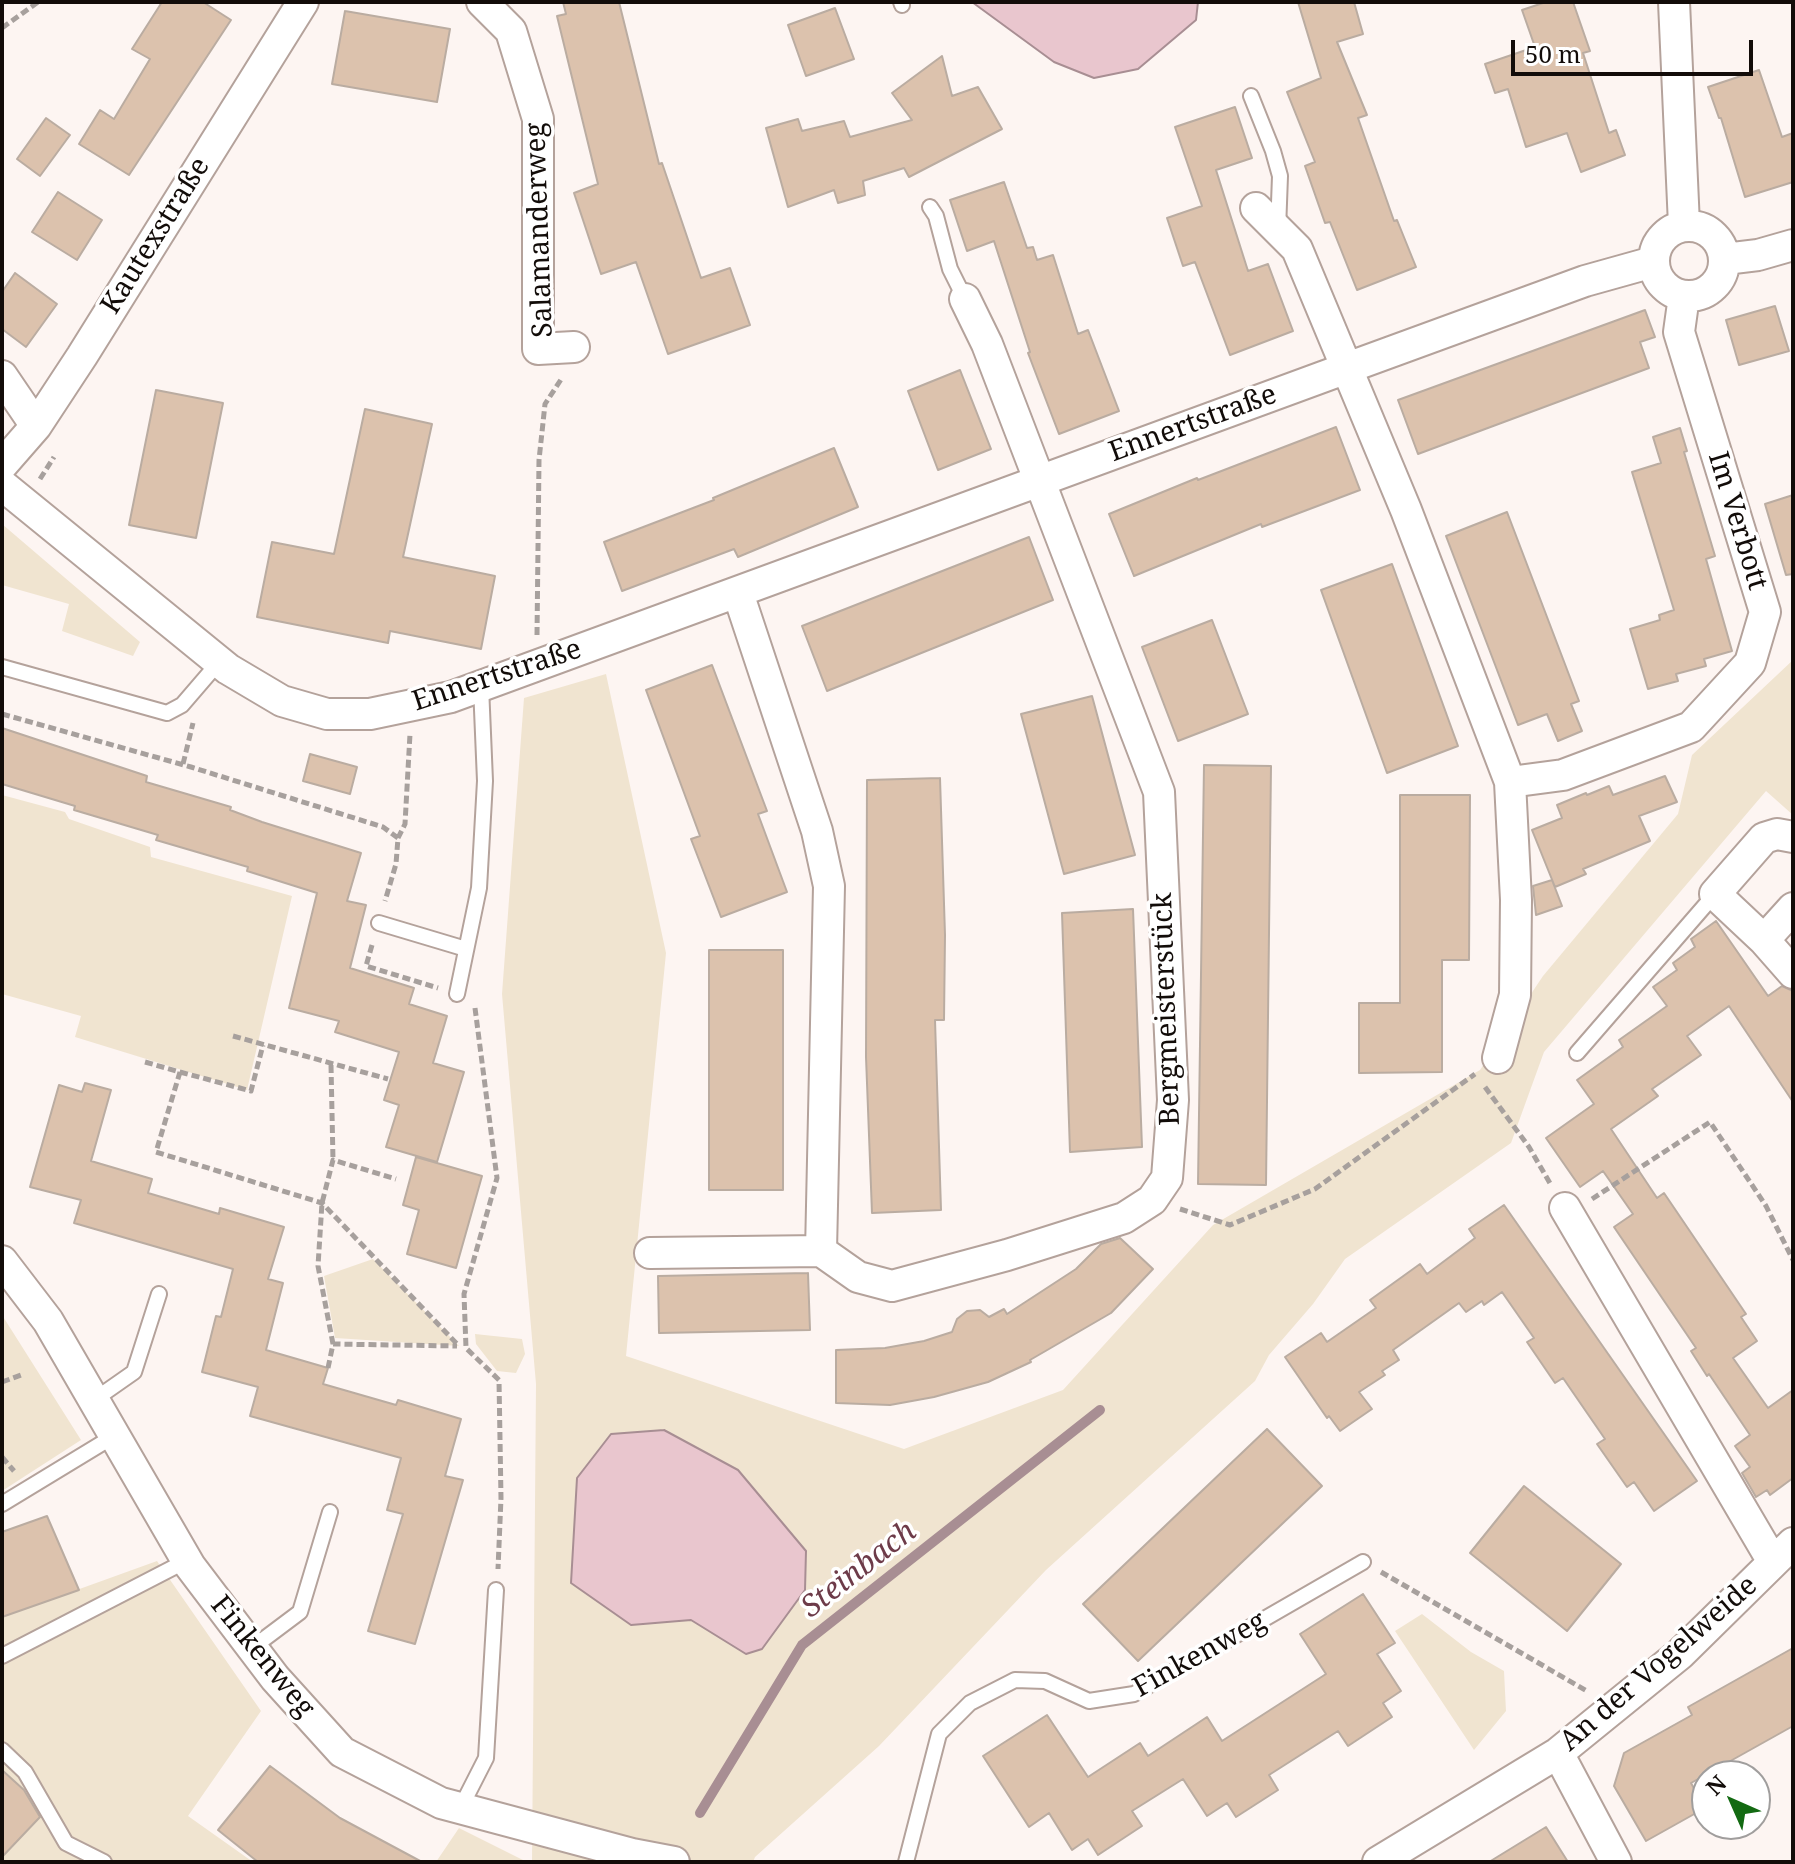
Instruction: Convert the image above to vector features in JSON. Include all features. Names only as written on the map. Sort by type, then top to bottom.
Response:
[{"type":"street","name":"Kautexstraße","points":[[2,465],[36,426],[303,2]]},
{"type":"street","name":"Salamanderweg","points":[[482,2],[511,31],[538,119],[538,349],[574,347]]},
{"type":"street","points":[[1674,2],[1684,225]]},
{"type":"street","points":[[1256,208],[1297,249],[1406,510],[1510,782],[1516,900],[1515,995],[1498,1058]]},
{"type":"street","points":[[1684,225],[1707,230],[1716,237],[1725,259],[1720,279],[1713,287],[1704,293],[1684,296],[1663,285],[1656,275],[1653,262],[1658,243],[1665,234],[1684,225]]},
{"type":"street","points":[[1725,259],[1758,255],[1793,245]]},
{"type":"street","name":"Ennertstraße","points":[[2,485],[219,662],[282,701],[327,714],[370,714],[451,697],[1585,281],[1653,262]]},
{"type":"street","name":"Im Verbott","points":[[1510,782],[1563,775],[1691,727],[1750,663],[1765,612],[1679,332],[1684,296]]},
{"type":"street","points":[[965,299],[987,344],[1039,481]]},
{"type":"street","points":[[2,376],[36,426]]},
{"type":"street","name":"Bergmeisterstück","points":[[1039,481],[1159,792],[1173,1100],[1167,1178],[1152,1200]]},
{"type":"street","points":[[738,593],[817,831],[829,886],[821,1251]]},
{"type":"street","points":[[1793,837],[1777,834],[1764,838],[1715,894],[1764,940],[1793,973]]},
{"type":"street","points":[[1764,940],[1793,908]]},
{"type":"street","points":[[650,1253],[821,1251],[858,1277],[892,1286],[1109,1223],[1124,1218],[1152,1200]]},
{"type":"street","name":"An der Vogelweide","points":[[1378,1862],[1558,1753],[1680,1654],[1785,1559],[1566,1211]]},
{"type":"street","name":"Finkenweg","points":[[2,1261],[48,1321],[186,1561],[252,1648],[342,1752],[441,1803],[632,1854],[674,1862]]},
{"type":"street","points":[[1558,1753],[1616,1862]]},
{"type":"lane","points":[[1251,96],[1280,176],[1278,231]]},
{"type":"lane","points":[[930,207],[936,216],[950,269],[965,299]]},
{"type":"lane","points":[[2,667],[167,713],[182,705],[219,662]]},
{"type":"lane","points":[[457,994],[479,888],[484,797],[480,686]]},
{"type":"lane","points":[[1577,1053],[1715,894]]},
{"type":"lane","points":[[379,923],[466,949]]},
{"type":"lane","points":[[94,1400],[134,1372],[159,1294]]},
{"type":"lane","points":[[2,1504],[114,1436]]},
{"type":"lane","points":[[252,1648],[300,1612],[330,1512]]},
{"type":"lane","points":[[2,1656],[186,1561]]},
{"type":"lane","name":"Finkenweg","points":[[906,1862],[939,1734],[970,1703],[1015,1680],[1045,1681],[1089,1701],[1134,1694],[1363,1562]]},
{"type":"lane","points":[[460,1809],[486,1758],[496,1590]]},
{"type":"lane","points":[[2,1750],[25,1772],[66,1843],[104,1862]]},
{"type":"path","points":[[2,28],[38,2]]},
{"type":"path","points":[[537,664],[539,460],[545,404],[568,369],[574,347]]},
{"type":"path","points":[[412,705],[405,824],[398,838],[396,864],[366,966],[474,999],[497,1178],[464,1294],[462,1347]]},
{"type":"path","points":[[2,714],[191,767],[383,827],[398,838]]},
{"type":"path","points":[[233,1036],[388,1079]]},
{"type":"path","points":[[145,1062],[251,1091],[263,1045]]},
{"type":"path","points":[[328,1368],[333,1344],[318,1266],[322,1203],[333,1160],[331,1065]]},
{"type":"path","points":[[180,1072],[156,1152],[322,1203],[462,1347],[499,1380],[501,1498],[496,1590]]},
{"type":"path","points":[[1152,1200],[1230,1225],[1315,1189],[1475,1073],[1529,1147],[1566,1211],[1710,1122],[1766,1206],[1793,1260]]},
{"type":"path","points":[[333,1160],[396,1179]]},
{"type":"path","points":[[333,1344],[462,1347]]},
{"type":"path","points":[[2,1382],[24,1374]]},
{"type":"path","points":[[1363,1562],[1616,1707]]},
{"type":"shaded area","points":[[972,2],[1198,2],[1196,20],[1138,69],[1094,78],[1054,62]]},
{"type":"shaded area","points":[[2,524],[140,642],[133,656],[62,631],[69,604],[2,585]]},
{"type":"shaded area","points":[[1793,660],[1793,815],[1766,791],[1544,1052],[1511,1143],[1345,1259],[1313,1304],[1269,1355],[1255,1381],[1046,1570],[879,1746],[753,1862],[532,1862],[536,1384],[502,994],[524,698],[606,674],[666,953],[626,1356],[904,1449],[1063,1390],[1213,1225],[1480,1070],[1543,976],[1678,814],[1692,755]],"holes":[[[611,1434],[746,1654],[691,1620],[631,1625]]]},
{"type":"shaded area","points":[[2,795],[65,812],[69,819],[150,847],[151,857],[292,896],[247,1090],[75,1037],[81,1016],[2,994]]},
{"type":"shaded area","points":[[373,1259],[459,1346],[335,1338],[324,1276]]},
{"type":"shaded area","points":[[2,1315],[81,1440],[2,1491]]},
{"type":"shaded area","points":[[475,1334],[522,1339],[525,1354],[516,1373],[497,1371],[476,1344]]},
{"type":"shaded area","points":[[664,1430],[738,1470],[806,1551],[805,1590],[762,1649],[746,1654],[691,1620],[631,1625],[571,1583],[577,1478],[611,1434]]},
{"type":"shaded area","points":[[157,1561],[261,1711],[188,1816],[253,1862],[2,1862],[2,1617]]},
{"type":"shaded area","points":[[1422,1614],[1471,1652],[1504,1671],[1506,1711],[1474,1750],[1395,1631]]},
{"type":"shaded area","points":[[459,1828],[527,1862],[436,1862]]},
{"type":"building","points":[[162,2],[203,2],[231,20],[129,175],[79,144],[100,110],[114,119],[150,59],[132,49]]},
{"type":"building","points":[[563,2],[619,2],[659,164],[662,163],[701,278],[730,268],[750,325],[668,354],[636,262],[601,274],[574,193],[598,184],[557,16],[566,14]]},
{"type":"building","points":[[1298,2],[1354,2],[1363,34],[1337,42],[1367,115],[1358,118],[1394,221],[1397,220],[1416,267],[1357,290],[1330,222],[1325,223],[1305,166],[1315,162],[1287,92],[1321,78]]},
{"type":"building","points":[[1546,2],[1573,2],[1590,51],[1583,53],[1609,133],[1616,130],[1625,155],[1581,172],[1567,133],[1526,147],[1508,89],[1495,93],[1485,64],[1535,47],[1522,10]]},
{"type":"building","points":[[835,8],[854,59],[806,76],[788,25]]},
{"type":"building","points":[[345,11],[450,29],[437,102],[332,84]]},
{"type":"building","points":[[942,56],[952,96],[978,87],[1002,129],[909,177],[904,168],[863,181],[865,195],[838,203],[834,190],[788,207],[766,128],[798,119],[802,131],[844,121],[850,137],[912,120],[892,93]]},
{"type":"building","points":[[1759,70],[1782,137],[1793,133],[1793,182],[1745,197],[1721,118],[1708,87]]},
{"type":"building","points":[[1235,107],[1252,158],[1216,170],[1248,271],[1268,264],[1293,331],[1230,355],[1195,262],[1183,266],[1167,218],[1202,206],[1175,127]]},
{"type":"building","points":[[46,118],[70,135],[40,176],[17,159]]},
{"type":"building","points":[[1004,182],[1027,248],[1033,247],[1037,260],[1053,255],[1078,334],[1088,330],[1119,411],[1059,434],[1028,353],[994,241],[967,251],[950,200]]},
{"type":"building","points":[[58,192],[102,220],[77,260],[32,232]]},
{"type":"building","points":[[15,273],[57,304],[26,347],[2,329],[2,292]]},
{"type":"building","points":[[1775,306],[1789,351],[1739,365],[1726,320]]},
{"type":"building","points":[[1645,310],[1655,337],[1640,342],[1649,368],[1418,454],[1398,400]]},
{"type":"building","points":[[960,370],[991,449],[938,470],[908,391]]},
{"type":"building","points":[[156,390],[223,403],[196,538],[129,525]]},
{"type":"building","points":[[365,409],[432,424],[403,557],[495,576],[481,649],[390,631],[388,643],[257,617],[272,542],[334,554]]},
{"type":"building","points":[[1336,427],[1360,490],[1262,527],[1261,524],[1134,576],[1109,514]]},
{"type":"building","points":[[1680,428],[1687,451],[1684,452],[1715,556],[1706,559],[1732,651],[1704,659],[1706,666],[1676,674],[1678,681],[1648,689],[1630,629],[1660,620],[1659,615],[1674,610],[1632,472],[1661,463],[1653,437]]},
{"type":"building","points":[[834,448],[858,507],[738,557],[734,549],[622,591],[604,542],[714,500]]},
{"type":"building","points":[[1793,495],[1793,574],[1786,575],[1765,504]]},
{"type":"building","points":[[1507,512],[1579,701],[1571,704],[1582,731],[1558,741],[1547,714],[1518,725],[1446,536]]},
{"type":"building","points":[[1029,537],[1053,600],[827,691],[802,626]]},
{"type":"building","points":[[1392,564],[1458,746],[1387,773],[1321,590]]},
{"type":"building","points":[[1212,620],[1248,714],[1178,741],[1142,647]]},
{"type":"building","points":[[712,665],[767,811],[758,814],[787,892],[721,917],[691,839],[700,836],[646,690]]},
{"type":"building","points":[[1092,696],[1135,855],[1064,874],[1021,714]]},
{"type":"building","points":[[2,728],[147,776],[146,782],[231,807],[230,810],[262,822],[361,853],[347,901],[366,905],[350,968],[414,988],[409,1004],[447,1016],[433,1063],[464,1072],[437,1162],[386,1147],[399,1105],[384,1100],[399,1052],[335,1032],[339,1021],[289,1008],[317,893],[247,871],[248,867],[156,840],[158,835],[74,810],[75,806],[2,784]]},
{"type":"building","points":[[310,754],[357,767],[350,794],[303,781]]},
{"type":"building","points":[[1204,765],[1271,766],[1266,1185],[1198,1184]]},
{"type":"building","points":[[1665,776],[1677,802],[1639,816],[1650,841],[1583,869],[1586,874],[1555,887],[1532,830],[1562,818],[1557,805],[1586,793],[1609,786],[1613,795]]},
{"type":"building","points":[[940,778],[945,935],[944,1020],[935,1020],[941,1210],[872,1213],[866,1057],[867,780]]},
{"type":"building","points":[[1400,795],[1470,795],[1469,960],[1442,960],[1442,1072],[1359,1073],[1359,1003],[1400,1003]]},
{"type":"building","points":[[1552,880],[1562,906],[1536,915],[1533,886]]},
{"type":"building","points":[[1133,909],[1142,1147],[1070,1152],[1062,913]]},
{"type":"building","points":[[1716,921],[1768,996],[1782,986],[1793,991],[1793,1102],[1729,1006],[1687,1036],[1701,1055],[1652,1089],[1658,1096],[1611,1129],[1657,1198],[1664,1193],[1746,1314],[1741,1317],[1757,1341],[1733,1358],[1768,1408],[1793,1390],[1793,1478],[1770,1495],[1767,1490],[1756,1497],[1742,1473],[1750,1467],[1735,1446],[1750,1435],[1709,1374],[1707,1376],[1691,1351],[1696,1348],[1614,1227],[1633,1214],[1603,1171],[1580,1187],[1546,1138],[1594,1104],[1577,1080],[1623,1047],[1619,1040],[1667,1006],[1653,987],[1677,970],[1673,963],[1695,947],[1691,939]]},
{"type":"building","points":[[709,950],[783,950],[783,1190],[709,1190]]},
{"type":"building","points":[[85,1083],[111,1090],[91,1161],[152,1179],[148,1193],[219,1214],[220,1208],[284,1227],[268,1279],[283,1283],[266,1350],[328,1368],[323,1384],[396,1405],[398,1400],[461,1419],[445,1476],[463,1480],[415,1644],[368,1631],[403,1514],[387,1510],[401,1458],[250,1416],[258,1387],[202,1372],[216,1316],[221,1317],[233,1269],[74,1223],[81,1200],[30,1187],[59,1085],[82,1092]]},
{"type":"building","points":[[416,1157],[482,1176],[456,1268],[407,1254],[419,1210],[403,1205]]},
{"type":"building","points":[[1504,1205],[1697,1481],[1654,1511],[1634,1482],[1627,1487],[1597,1444],[1605,1439],[1563,1378],[1555,1383],[1527,1342],[1534,1338],[1502,1292],[1484,1305],[1482,1301],[1466,1312],[1459,1303],[1393,1350],[1399,1360],[1382,1371],[1385,1375],[1359,1392],[1372,1409],[1340,1431],[1329,1416],[1327,1418],[1285,1357],[1321,1333],[1327,1342],[1376,1308],[1370,1300],[1420,1264],[1427,1274],[1475,1238],[1469,1229]]},
{"type":"building","points":[[1120,1238],[1153,1269],[1111,1313],[1031,1362],[988,1382],[934,1397],[890,1405],[836,1403],[836,1350],[885,1348],[924,1341],[952,1332],[957,1319],[967,1311],[980,1310],[989,1317],[1004,1309],[1007,1314],[1076,1269],[1101,1244]]},
{"type":"building","points":[[808,1273],[810,1330],[659,1333],[658,1276]]},
{"type":"building","points":[[1267,1429],[1322,1486],[1138,1661],[1083,1604]]},
{"type":"building","points":[[1524,1486],[1621,1564],[1567,1631],[1470,1553]]},
{"type":"building","points":[[47,1516],[79,1590],[2,1617],[2,1532]]},
{"type":"building","points":[[1363,1594],[1395,1643],[1377,1654],[1401,1691],[1383,1703],[1392,1717],[1348,1746],[1338,1731],[1269,1775],[1278,1790],[1236,1817],[1227,1803],[1207,1816],[1183,1779],[1132,1811],[1142,1826],[1098,1855],[1088,1839],[1072,1850],[1049,1813],[1029,1827],[983,1756],[1047,1715],[1088,1777],[1140,1743],[1148,1756],[1207,1717],[1222,1741],[1326,1674],[1300,1634]]},
{"type":"building","points":[[1793,1648],[1793,1726],[1732,1760],[1691,1760],[1691,1816],[1646,1841],[1614,1786],[1624,1753],[1692,1715],[1688,1707]]},
{"type":"building","points":[[270,1766],[340,1818],[422,1862],[258,1862],[218,1830]]},
{"type":"building","points":[[2,1770],[24,1790],[40,1817],[2,1857]]},
{"type":"building","points":[[1546,1827],[1568,1862],[1489,1862]]},
{"type":"waterway","name":"Steinbach","points":[[700,1813],[802,1645],[1100,1410]]}]
